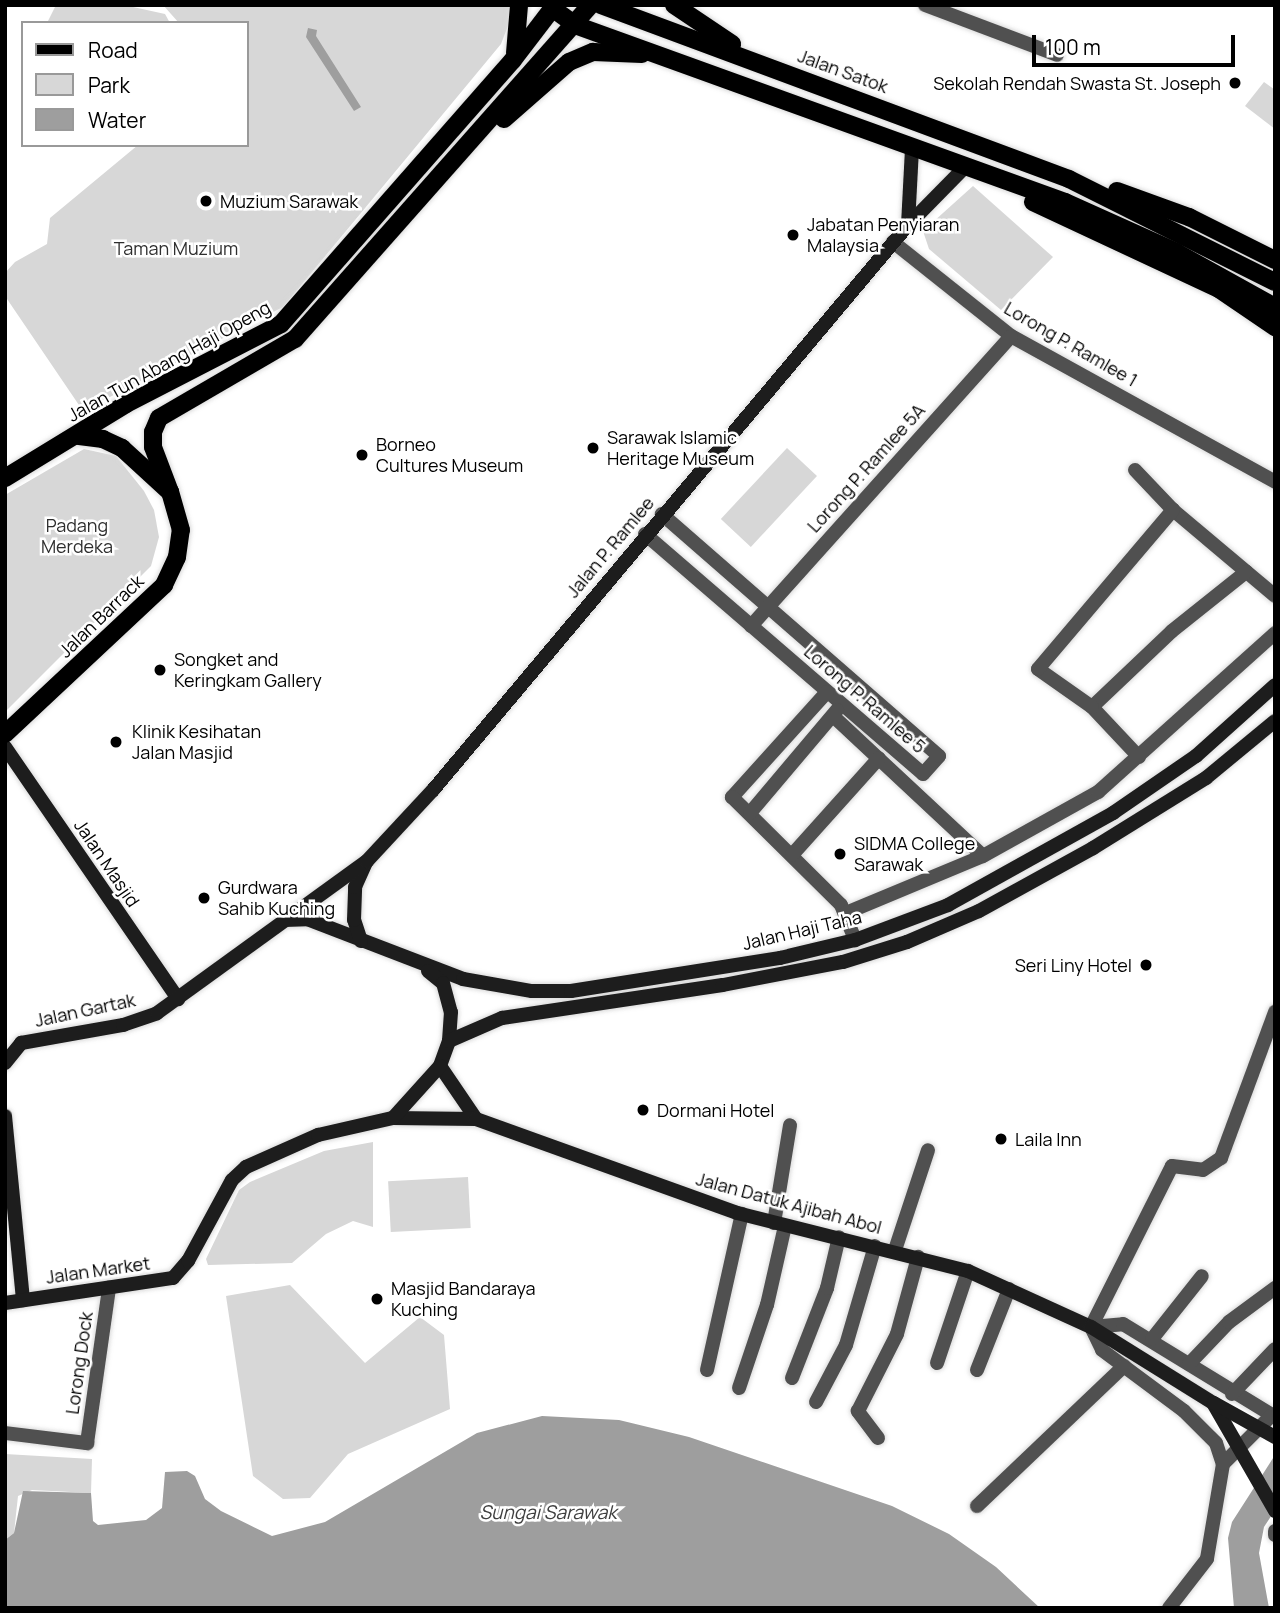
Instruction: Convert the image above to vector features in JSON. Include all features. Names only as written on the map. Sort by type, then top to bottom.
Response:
[{"type":"main road","points":[[513,60],[522,18],[519,5]]},
{"type":"main road","points":[[170,492],[153,447],[159,418],[295,339],[454,163],[591,5]]},
{"type":"main road","name":"Jalan Satok","points":[[601,5],[1069,179],[1189,217],[1275,260]]},
{"type":"main road","points":[[674,5],[770,66]]},
{"type":"main road","points":[[552,6],[575,25],[1065,202],[1176,252],[1275,307]]},
{"type":"main road","name":"Jalan Tun Abang Haji Openg","points":[[5,478],[126,404],[281,324],[513,60],[552,6]]},
{"type":"main road","points":[[454,163],[569,62],[593,52],[666,57]]},
{"type":"main road","points":[[908,225],[912,148]]},
{"type":"main road","points":[[939,158],[1185,272],[1275,327]]},
{"type":"main road","name":"Jalan P. Ramlee","points":[[178,999],[279,921],[367,861],[433,790],[645,534],[893,242],[962,170]]},
{"type":"main road","name":"Jalan Satok","points":[[1069,179],[1184,233],[1275,282]]},
{"type":"main road","points":[[77,436],[103,439],[122,448],[170,492]]},
{"type":"main road","name":"Jalan Barrack","points":[[5,734],[163,585],[177,557],[181,530],[170,492]]},
{"type":"main road","name":"Jalan Haji Taha","points":[[279,921],[307,919],[419,964],[475,982],[532,991],[571,991],[780,958],[855,940],[948,905],[1112,813],[1195,757],[1275,685]]},
{"type":"main road","name":"Jalan Haji Taha","points":[[449,1041],[502,1018],[723,985],[843,962],[907,942],[979,911],[1093,848],[1206,778],[1275,721]]},
{"type":"main road","name":"Jalan Masjid","points":[[5,747],[178,999]]},
{"type":"main road","name":"Jalan P. Ramlee","points":[[361,941],[354,920],[355,887],[367,861]]},
{"type":"main road","points":[[393,1118],[440,1066],[449,1041],[452,1012],[443,983],[419,964]]},
{"type":"main road","name":"Jalan Gartak","points":[[5,1063],[21,1043],[122,1025],[178,999]]},
{"type":"main road","points":[[5,1042],[21,1043]]},
{"type":"main road","points":[[440,1066],[476,1119]]},
{"type":"main road","points":[[5,1116],[23,1300]]},
{"type":"main road","name":"Jalan Datuk Ajibah Abol","points":[[393,1118],[476,1119],[742,1214],[895,1250],[968,1271],[1091,1327],[1213,1403],[1275,1437]]},
{"type":"main road","name":"Jalan Market","points":[[5,1303],[173,1278],[188,1261],[232,1180],[246,1167],[318,1135],[393,1118]]},
{"type":"main road","points":[[1213,1403],[1275,1511]]},
{"type":"street","points":[[925,5],[1058,55]]},
{"type":"street","name":"Lorong P. Ramlee 1","points":[[893,242],[1011,336],[1275,482]]},
{"type":"street","name":"Lorong P. Ramlee 5A","points":[[751,626],[1011,336]]},
{"type":"street","points":[[1135,470],[1173,510],[1275,596]]},
{"type":"street","points":[[1139,757],[1092,707],[1038,668],[1173,510]]},
{"type":"street","name":"Lorong P. Ramlee 5","points":[[645,534],[827,692],[837,710],[923,774],[939,756],[662,514]]},
{"type":"street","points":[[1092,707],[1172,631],[1246,572]]},
{"type":"street","points":[[846,913],[983,856],[1098,792],[1275,633]]},
{"type":"street","points":[[827,692],[732,797],[792,855],[846,913],[855,940]]},
{"type":"street","points":[[750,813],[837,710],[879,758],[983,856]]},
{"type":"street","points":[[792,855],[879,758]]},
{"type":"street","points":[[1091,1327],[1172,1167],[1202,1170],[1221,1158],[1275,1012]]},
{"type":"street","points":[[739,1388],[767,1305],[780,1225],[790,1125]]},
{"type":"street","points":[[895,1250],[928,1150]]},
{"type":"street","points":[[708,1370],[742,1214]]},
{"type":"street","points":[[792,1378],[827,1288],[839,1237]]},
{"type":"street","points":[[816,1402],[846,1345],[875,1246]]},
{"type":"street","points":[[878,1437],[858,1411],[897,1334],[918,1257]]},
{"type":"street","points":[[937,1363],[968,1271]]},
{"type":"street","points":[[1152,1339],[1202,1276]]},
{"type":"street","name":"Lorong Dock","points":[[5,1433],[87,1443],[109,1288]]},
{"type":"street","points":[[1189,1364],[1229,1322],[1275,1288]]},
{"type":"street","points":[[977,1370],[1009,1289]]},
{"type":"street","points":[[1091,1327],[1123,1324],[1152,1339],[1232,1394],[1272,1415],[1223,1464]]},
{"type":"street","points":[[1091,1327],[1102,1350],[1184,1411],[1216,1443],[1223,1464],[1207,1559],[1169,1608]]},
{"type":"street","points":[[1232,1394],[1275,1349]]},
{"type":"street","points":[[977,1506],[1124,1366]]},
{"type":"green space","points":[[56,5],[124,5],[165,14],[169,21],[48,21]]},
{"type":"green space","name":"Taman Muzium","points":[[163,5],[509,5],[511,18],[501,44],[283,307],[83,411],[5,296],[5,273],[15,262],[47,244],[50,218],[136,147],[248,147],[248,21],[177,21]]},
{"type":"green space","points":[[1264,82],[1275,90],[1275,129],[1245,106]]},
{"type":"green space","points":[[973,186],[1053,257],[1001,310],[929,249],[923,231]]},
{"type":"green space","points":[[787,448],[817,476],[751,547],[721,519]]},
{"type":"green space","name":"Padang Merdeka","points":[[84,449],[116,456],[144,491],[154,510],[159,537],[151,566],[5,712],[5,495]]},
{"type":"green space","points":[[373,1142],[373,1227],[353,1221],[326,1234],[292,1263],[208,1265],[206,1259],[239,1190],[250,1182],[324,1151]]},
{"type":"green space","points":[[468,1177],[471,1228],[391,1232],[388,1181]]},
{"type":"green space","points":[[290,1285],[365,1363],[420,1317],[444,1335],[450,1409],[348,1454],[310,1498],[283,1499],[253,1476],[226,1296]]},
{"type":"green space","points":[[5,1454],[92,1459],[91,1493],[32,1490],[18,1496],[14,1533],[5,1540]]},
{"type":"water","points":[[308,28],[317,30],[316,36],[361,107],[354,111],[306,37]]},
{"type":"water","name":"Sungai Sarawak","points":[[542,1416],[619,1420],[689,1437],[892,1506],[949,1534],[996,1567],[1040,1608],[5,1608],[5,1540],[14,1533],[23,1491],[91,1493],[93,1521],[98,1525],[146,1520],[162,1508],[165,1472],[187,1471],[195,1476],[205,1499],[221,1511],[272,1536],[325,1522],[477,1433]]},
{"type":"water","points":[[1275,1455],[1275,1510],[1264,1527],[1259,1553],[1269,1608],[1234,1608],[1228,1538],[1232,1522]]},
{"type":"place","name":"Sekolah Rendah Swasta St. Joseph","points":[[1235,83]]},
{"type":"place","name":"Muzium Sarawak","points":[[206,201]]},
{"type":"place","name":"Jabatan Penyiaran Malaysia","points":[[793,235]]},
{"type":"place","name":"Sarawak Islamic Heritage Museum","points":[[593,448]]},
{"type":"place","name":"Borneo Cultures Museum","points":[[362,455]]},
{"type":"place","name":"Songket and Keringkam Gallery","points":[[160,670]]},
{"type":"place","name":"Klinik Kesihatan Jalan Masjid","points":[[116,742]]},
{"type":"place","name":"SIDMA College Sarawak","points":[[840,854]]},
{"type":"place","name":"Gurdwara Sahib Kuching","points":[[204,898]]},
{"type":"place","name":"Seri Liny Hotel","points":[[1146,965]]},
{"type":"place","name":"Dormani Hotel","points":[[643,1110]]},
{"type":"place","name":"Laila Inn","points":[[1001,1139]]},
{"type":"place","name":"Masjid Bandaraya Kuching","points":[[377,1299]]}]
